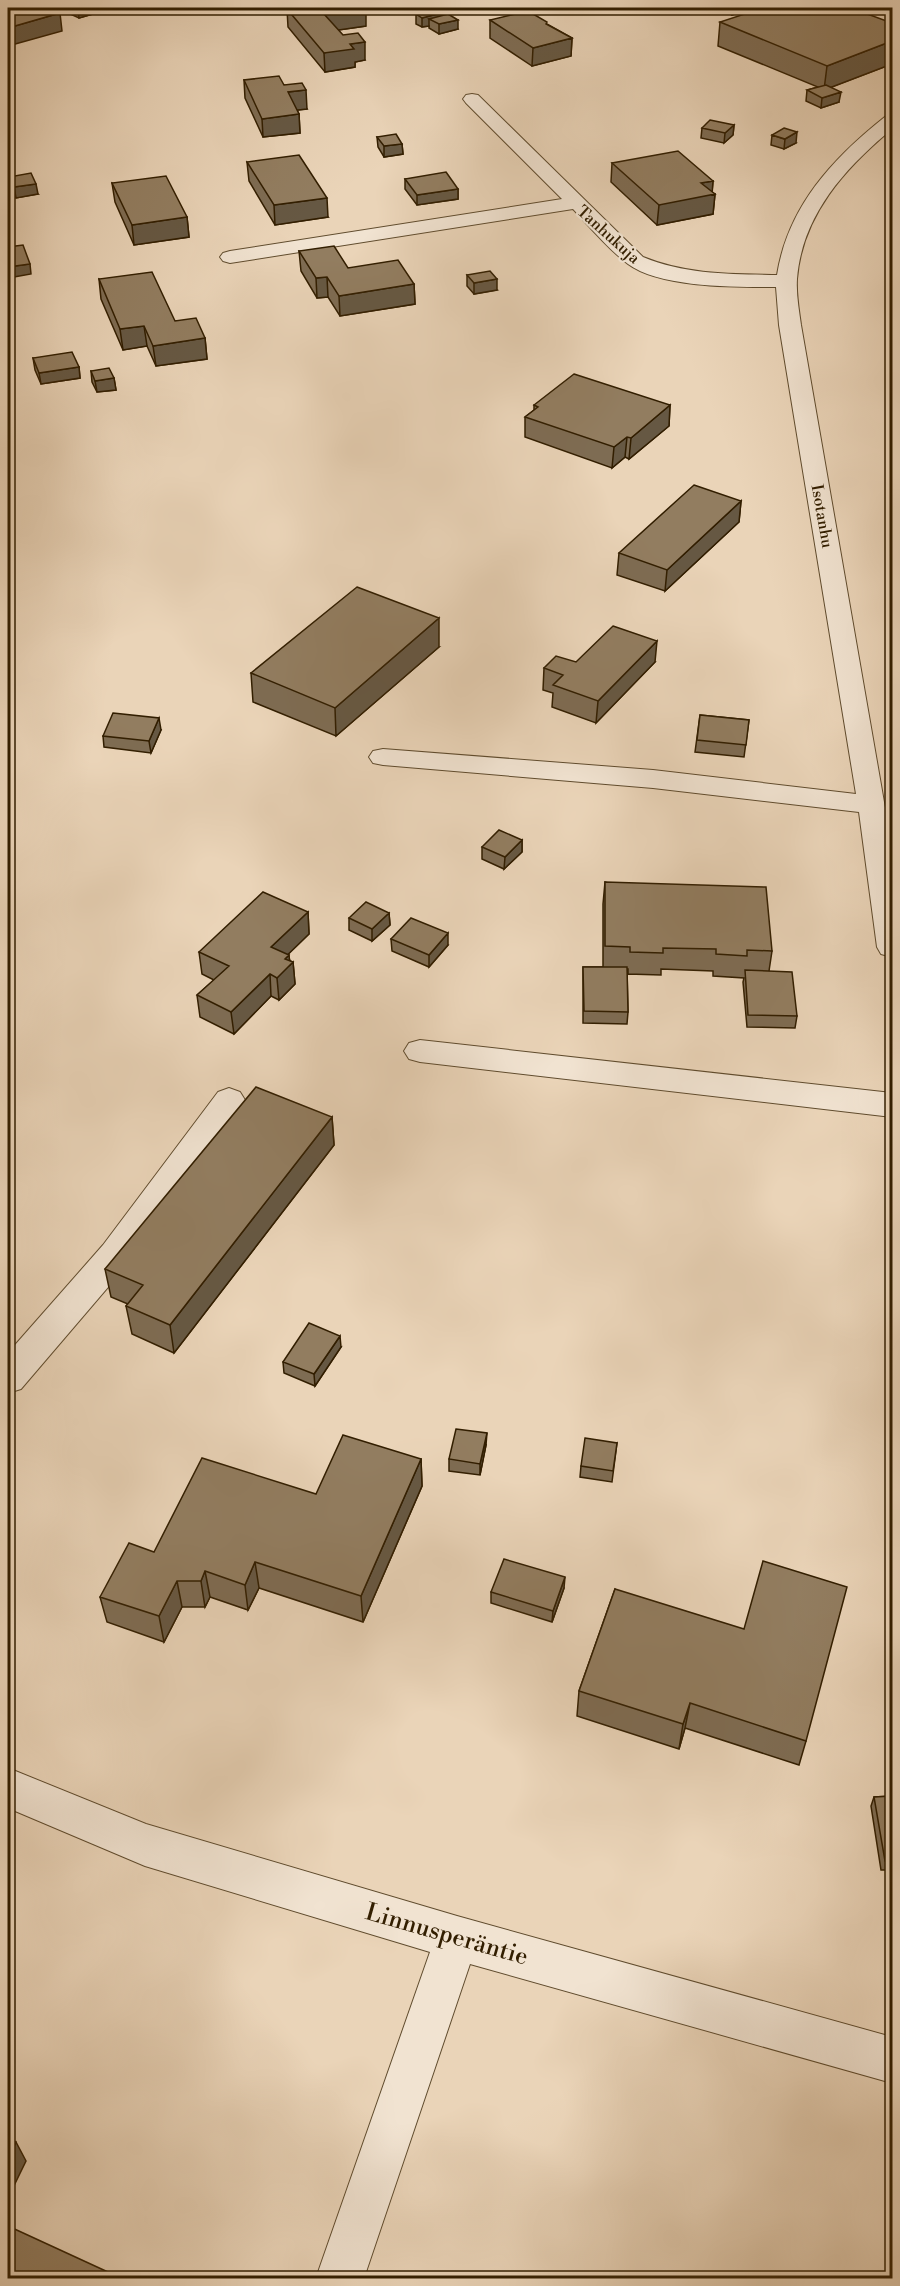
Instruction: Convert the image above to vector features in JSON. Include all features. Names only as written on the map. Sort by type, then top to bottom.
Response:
[{"type":"street","name":"Tanhukuja","points":[[472,99],[636,261],[660,272],[691,279],[786,281]]},
{"type":"street","name":"Isotanhu","points":[[892,120],[864,142],[836,169],[811,204],[796,237],[786,281],[790,325],[872,805],[892,947]]},
{"type":"street","points":[[230,257],[575,203]]},
{"type":"street","points":[[383,757],[653,778],[872,805]]},
{"type":"street","points":[[420,1051],[892,1105]]},
{"type":"street","points":[[8,1378],[115,1255],[229,1100]]},
{"type":"street","name":"Linnusperäntie","points":[[8,1788],[145,1845],[457,1938],[892,2060]]},
{"type":"street","points":[[340,2278],[457,1938]]},
{"type":"building","points":[[8,8],[50,8],[60,13],[8,28]]},
{"type":"building","points":[[365,8],[324,14],[343,35],[358,33],[365,42],[350,44],[354,49],[324,53],[287,9]]},
{"type":"building","points":[[439,8],[445,12],[422,18],[416,14]]},
{"type":"building","points":[[763,8],[851,8],[892,23],[892,41],[827,66],[720,22]]},
{"type":"building","points":[[528,11],[572,38],[533,48],[490,20]]},
{"type":"building","points":[[448,14],[458,20],[439,24],[429,19]]},
{"type":"building","points":[[279,76],[284,85],[302,83],[306,90],[288,92],[299,114],[262,119],[244,80]]},
{"type":"building","points":[[826,85],[841,92],[822,98],[807,90]]},
{"type":"building","points":[[710,120],[734,125],[725,133],[702,128]]},
{"type":"building","points":[[784,128],[797,132],[785,139],[772,135]]},
{"type":"building","points":[[396,134],[402,144],[384,146],[377,137]]},
{"type":"building","points":[[678,151],[713,181],[701,183],[715,194],[659,205],[612,163]]},
{"type":"building","points":[[299,155],[327,198],[274,205],[247,162]]},
{"type":"building","points":[[446,172],[458,189],[417,195],[405,179]]},
{"type":"building","points":[[31,173],[36,184],[14,187],[9,177]]},
{"type":"building","points":[[166,176],[187,217],[132,225],[112,183]]},
{"type":"building","points":[[23,245],[30,264],[8,267],[8,247]]},
{"type":"building","points":[[334,246],[348,268],[398,260],[414,284],[339,296],[327,277],[316,278],[299,251]]},
{"type":"building","points":[[490,271],[497,279],[474,283],[467,275]]},
{"type":"building","points":[[152,272],[175,321],[196,318],[205,338],[153,346],[144,326],[120,329],[99,279]]},
{"type":"building","points":[[72,352],[79,367],[39,373],[33,358]]},
{"type":"building","points":[[109,368],[114,378],[95,381],[91,371]]},
{"type":"building","points":[[574,374],[670,405],[631,438],[627,437],[614,447],[525,417],[538,407],[534,405]]},
{"type":"building","points":[[694,485],[741,501],[667,570],[619,553]]},
{"type":"building","points":[[357,587],[439,618],[335,708],[251,673]]},
{"type":"building","points":[[613,626],[657,641],[598,701],[553,685],[563,675],[544,668],[556,656],[576,662]]},
{"type":"building","points":[[113,713],[159,718],[149,741],[103,736]]},
{"type":"building","points":[[700,715],[749,720],[746,745],[697,740]]},
{"type":"building","points":[[499,830],[522,840],[505,857],[482,847]]},
{"type":"building","points":[[605,882],[766,887],[772,951],[747,950],[747,956],[716,954],[716,949],[663,948],[663,953],[630,952],[630,947],[605,946]]},
{"type":"building","points":[[263,892],[308,912],[271,947],[289,955],[285,959],[293,962],[277,978],[270,974],[231,1012],[197,995],[229,966],[199,952]]},
{"type":"building","points":[[366,902],[389,913],[372,929],[349,918]]},
{"type":"building","points":[[411,918],[448,933],[429,955],[391,939]]},
{"type":"building","points":[[583,967],[627,967],[628,1012],[584,1011]]},
{"type":"building","points":[[745,970],[792,972],[797,1016],[748,1015]]},
{"type":"building","points":[[256,1087],[332,1117],[170,1325],[126,1306],[143,1285],[105,1269]]},
{"type":"building","points":[[309,1323],[340,1336],[314,1374],[283,1362]]},
{"type":"building","points":[[456,1429],[487,1433],[480,1464],[449,1459]]},
{"type":"building","points":[[343,1435],[421,1459],[361,1596],[255,1562],[245,1585],[205,1571],[201,1581],[177,1581],[159,1616],[100,1597],[129,1543],[154,1552],[202,1458],[316,1494]]},
{"type":"building","points":[[585,1438],[617,1443],[613,1471],[581,1466]]},
{"type":"building","points":[[504,1559],[565,1577],[553,1611],[491,1592]]},
{"type":"building","points":[[763,1561],[847,1587],[806,1741],[690,1703],[683,1724],[579,1691],[615,1589],[744,1629]]},
{"type":"building","points":[[892,1796],[892,1860],[885,1861],[874,1797]]},
{"type":"building","points":[[8,2138],[16,2142],[8,2160]]},
{"type":"building","points":[[8,2226],[121,2278],[8,2278]]}]
